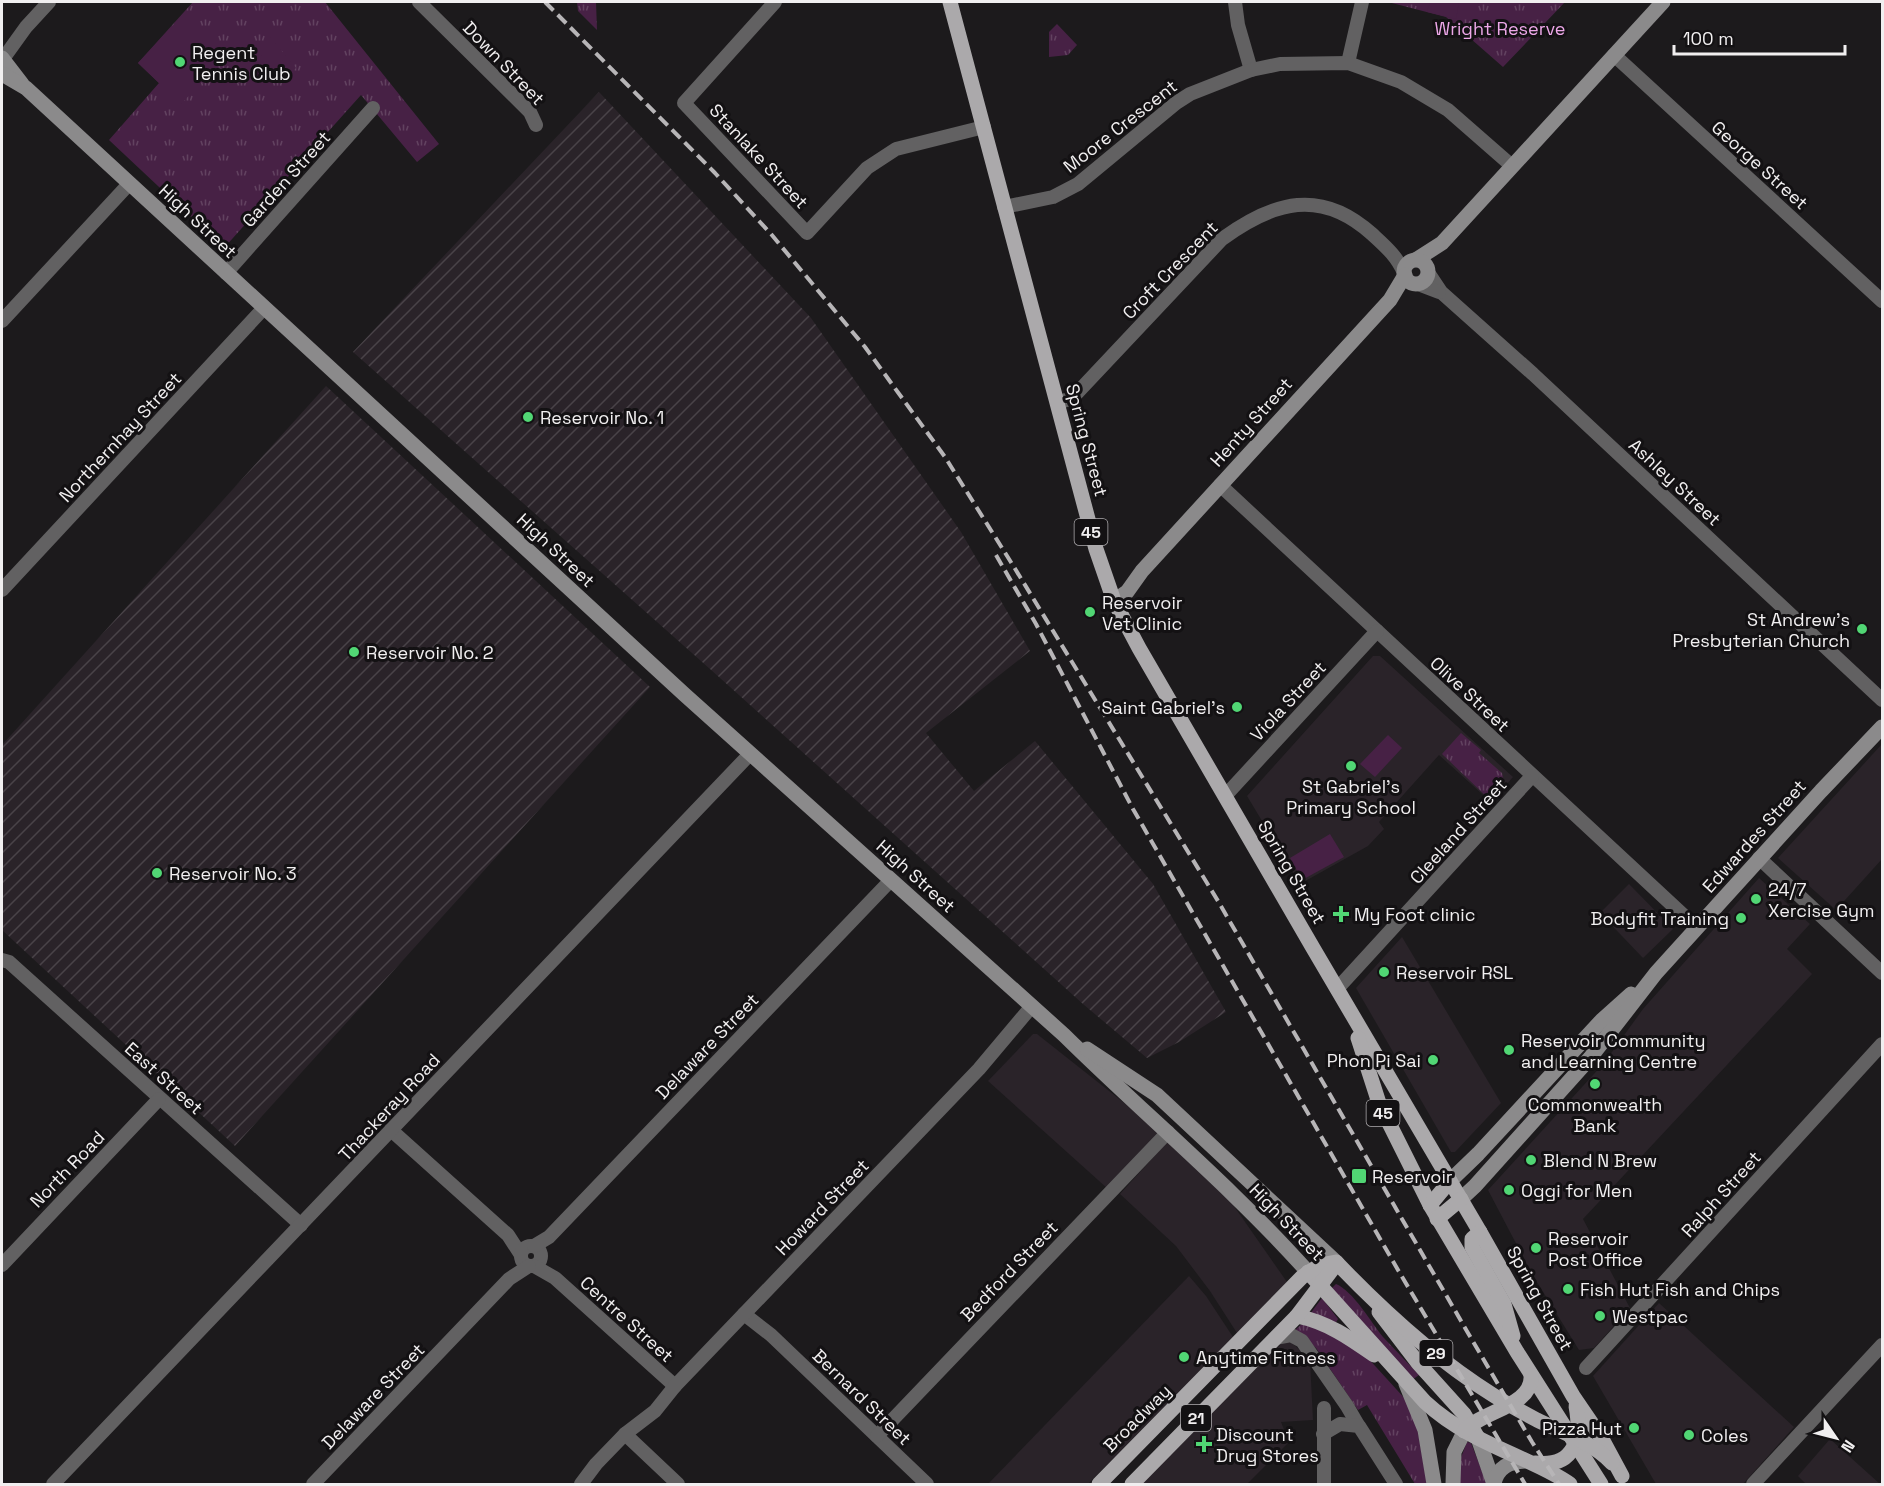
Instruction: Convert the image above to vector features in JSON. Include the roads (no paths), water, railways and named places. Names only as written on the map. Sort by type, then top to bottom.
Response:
[{"type":"main road","name":"Spring Street","points":[[950,2],[1096,549],[1112,594],[1139,648],[1480,1232],[1575,1400],[1601,1437],[1625,1480]]},
{"type":"main road","points":[[1416,272],[1664,2]]},
{"type":"main road","name":"High Street","points":[[2,60],[26,88],[129,184],[750,754],[1035,1008],[1168,1132],[1227,1188],[1308,1272],[1435,1412],[1552,1473],[1570,1485]]},
{"type":"main road","name":"Henty Street","points":[[1112,594],[1122,582],[1142,571],[1416,272]]},
{"type":"main road","name":"Edwardes Street","points":[[1461,1200],[1478,1184],[1590,1058],[1656,973],[1696,927],[1882,728]]},
{"type":"main road","name":"Edwardes Street","points":[[1450,1181],[1478,1154],[1602,1020],[1656,973]]},
{"type":"main road","name":"Spring Street","points":[[1352,1014],[1372,1085],[1394,1137],[1437,1219],[1531,1375],[1575,1439],[1601,1485]]},
{"type":"main road","name":"High Street","points":[[1064,1035],[1144,1086],[1179,1115],[1337,1262],[1367,1294],[1438,1355],[1510,1405],[1604,1455],[1625,1480]]},
{"type":"main road","points":[[1372,1085],[1386,1073]]},
{"type":"main road","points":[[1130,1098],[1144,1086]]},
{"type":"main road","points":[[1430,1205],[1450,1181]]},
{"type":"main road","points":[[1437,1219],[1461,1200]]},
{"type":"main road","points":[[1480,1232],[1472,1239],[1472,1247],[1504,1304],[1517,1352]]},
{"type":"main road","name":"Broadway","points":[[1099,1485],[1308,1272],[1320,1265],[1337,1262]]},
{"type":"main road","name":"21","points":[[1132,1485],[1297,1316],[1337,1262]]},
{"type":"main road","name":"High Street","points":[[1367,1294],[1400,1342],[1452,1400],[1471,1431]]},
{"type":"main road","points":[[1297,1316],[1315,1320],[1337,1330],[1398,1373],[1408,1388],[1422,1420],[1429,1446],[1434,1485]]},
{"type":"main road","points":[[1453,1485],[1454,1452],[1471,1431],[1526,1393],[1531,1375]]},
{"type":"main road","points":[[1204,1378],[1220,1394]]},
{"type":"main road","points":[[1494,1484],[1498,1472],[1514,1462],[1527,1461],[1546,1464],[1569,1454],[1579,1426],[1575,1400]]},
{"type":"main road","points":[[1471,1431],[1494,1484]]},
{"type":"street","points":[[2,60],[26,27],[49,2]]},
{"type":"street","name":"Down Street","points":[[419,2],[530,112],[536,124]]},
{"type":"street","name":"Stanlake Street","points":[[775,2],[684,103],[807,233],[867,168],[896,149],[984,128]]},
{"type":"street","points":[[1234,2],[1251,70]]},
{"type":"street","points":[[1348,63],[1362,2]]},
{"type":"street","name":"George Street","points":[[1614,55],[1882,301]]},
{"type":"street","name":"Moore Crescent","points":[[1004,207],[1053,197],[1078,184],[1190,94],[1251,70],[1280,64],[1348,63],[1401,82],[1448,110],[1512,166]]},
{"type":"street","name":"Garden Street","points":[[226,273],[373,108]]},
{"type":"street","points":[[2,321],[129,184]]},
{"type":"street","name":"Croft Crescent","points":[[1057,403],[1072,398],[1077,393],[1222,238],[1265,213],[1300,204],[1330,208],[1346,214],[1361,223],[1416,272]]},
{"type":"street","name":"Ashley Street","points":[[1416,272],[1533,374],[1882,700]]},
{"type":"street","name":"Northernhay Street","points":[[2,590],[264,308]]},
{"type":"street","name":"Olive Street","points":[[1220,485],[1696,927]]},
{"type":"street","name":"Viola Street","points":[[1225,795],[1377,631]]},
{"type":"street","name":"Thackeray Road","points":[[53,1485],[750,754]]},
{"type":"street","name":"Cleeland Street","points":[[1337,989],[1532,776]]},
{"type":"street","points":[[1759,858],[1882,973]]},
{"type":"street","name":"Delaware Street","points":[[313,1485],[891,880]]},
{"type":"street","name":"East Street","points":[[2,960],[9,962],[301,1225]]},
{"type":"street","name":"Howard Street","points":[[581,1485],[640,1413],[665,1397],[1004,1041],[1013,1036],[1035,1008]]},
{"type":"street","name":"Ralph Street","points":[[1586,1368],[1882,1044]]},
{"type":"street","name":"North Road","points":[[2,1264],[159,1099]]},
{"type":"street","name":"Centre Street","points":[[391,1130],[675,1386]]},
{"type":"street","name":"Bedford Street","points":[[876,1436],[1168,1132]]},
{"type":"street","name":"Bernard Street","points":[[747,1311],[927,1485]]},
{"type":"street","points":[[1275,1338],[1288,1334],[1302,1341],[1364,1432],[1396,1485]]},
{"type":"street","points":[[1753,1485],[1882,1345]]},
{"type":"street","points":[[1324,1407],[1324,1485]]},
{"type":"street","points":[[1323,1434],[1340,1424],[1358,1425]]},
{"type":"street","points":[[625,1434],[678,1485]]},
{"type":"street","name":"Howard Street","points":[[574,1485],[586,1470],[596,1464]]},
{"type":"railway","points":[[545,2],[715,173],[771,234],[865,347],[945,457],[1218,901],[1468,1333],[1559,1484]]},
{"type":"railway","points":[[996,555],[1036,624],[1133,809],[1398,1270],[1525,1484]]},
{"type":"place","name":"Regent Tennis Club","points":[[180,62]]},
{"type":"place","name":"Reservoir No. 1","points":[[528,417]]},
{"type":"place","name":"Reservoir Vet Clinic","points":[[1090,612]]},
{"type":"place","name":"St Andrew's Presbyterian Church","points":[[1862,629]]},
{"type":"place","name":"Reservoir No. 2","points":[[354,652]]},
{"type":"place","name":"Saint Gabriel's","points":[[1237,707]]},
{"type":"place","name":"St Gabriel's Primary School","points":[[1351,766]]},
{"type":"place","name":"Reservoir No. 3","points":[[157,873]]},
{"type":"place","name":"24/7 Xercise Gym","points":[[1756,899]]},
{"type":"place","name":"My Foot clinic","points":[[1341,914]]},
{"type":"place","name":"Bodyfit Training","points":[[1741,918]]},
{"type":"place","name":"Reservoir RSL","points":[[1384,972]]},
{"type":"place","name":"Reservoir Community and Learning Centre","points":[[1509,1050]]},
{"type":"place","name":"Phon Pi Sai","points":[[1433,1060]]},
{"type":"place","name":"Commonwealth Bank","points":[[1595,1084]]},
{"type":"place","name":"Blend N Brew","points":[[1531,1160]]},
{"type":"place","name":"Reservoir","points":[[1359,1176]]},
{"type":"place","name":"Oggi for Men","points":[[1509,1190]]},
{"type":"place","name":"Reservoir Post Office","points":[[1536,1248]]},
{"type":"place","name":"Fish Hut Fish and Chips","points":[[1568,1289]]},
{"type":"place","name":"Westpac","points":[[1600,1316]]},
{"type":"place","name":"Anytime Fitness","points":[[1184,1357]]},
{"type":"place","name":"Pizza Hut","points":[[1634,1428]]},
{"type":"place","name":"Coles","points":[[1689,1435]]},
{"type":"place","name":"Discount Drug Stores","points":[[1204,1444]]},
{"type":"park label","name":"Wright Reserve","points":[[1500,28]]}]
